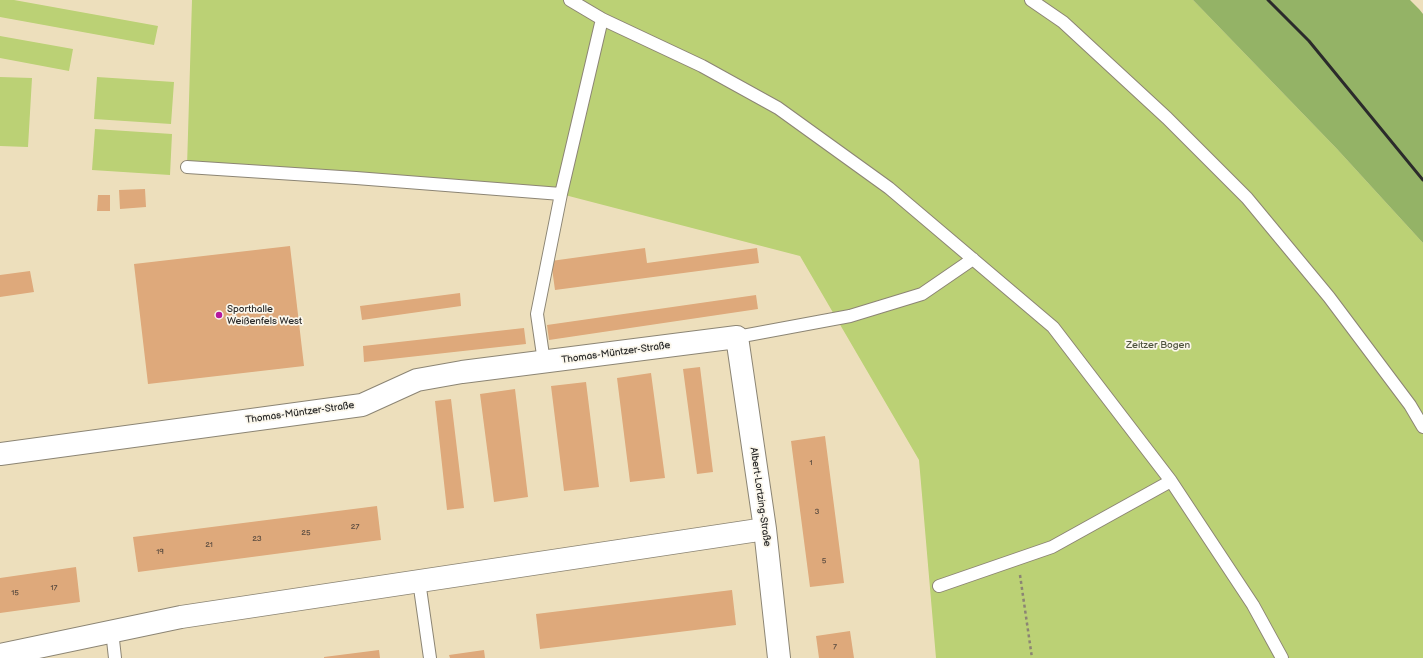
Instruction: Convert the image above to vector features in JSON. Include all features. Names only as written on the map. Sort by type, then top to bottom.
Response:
[{"type":"street","name":"Thomas-Müntzer-Straße","points":[[0,454],[362,405],[417,380],[462,372],[737,337]]},
{"type":"street","name":"Albert-Lortzing-Straße","points":[[737,337],[764,529],[780,658]]},
{"type":"street","points":[[0,656],[181,617],[764,529]]},
{"type":"lane","points":[[570,0],[602,19],[702,66],[778,108],[889,188],[1052,327],[1171,480],[1253,605],[1282,658]]},
{"type":"lane","points":[[1032,0],[1069,28],[1167,118],[1247,198],[1329,297],[1410,405],[1423,427]]},
{"type":"lane","points":[[544,362],[537,314],[561,194],[602,19]]},
{"type":"lane","points":[[187,167],[561,194]]},
{"type":"lane","points":[[737,337],[850,316],[922,294],[973,260]]},
{"type":"lane","points":[[939,586],[1052,546],[1171,480]]},
{"type":"lane","points":[[419,581],[430,658]]},
{"type":"lane","points":[[112,631],[115,658]]},
{"type":"path","points":[[1017,559],[1032,658]]},
{"type":"green space","points":[[0,0],[14,0],[158,26],[154,45],[0,17]]},
{"type":"green space","name":"Zeitzer Bogen","points":[[192,0],[1193,0],[1337,149],[1423,243],[1423,658],[936,658],[919,460],[800,256],[561,194],[187,167]]},
{"type":"green space","points":[[1193,0],[1410,0],[1419,9],[1423,14],[1423,243],[1337,149]]},
{"type":"green space","points":[[0,36],[73,49],[69,71],[0,58]]},
{"type":"green space","points":[[0,77],[32,78],[28,147],[0,146]]},
{"type":"green space","points":[[97,77],[174,82],[171,124],[94,119]]},
{"type":"green space","points":[[95,129],[172,134],[170,175],[92,170]]},
{"type":"building","points":[[145,189],[146,207],[120,209],[119,190]]},
{"type":"building","points":[[98,195],[110,195],[110,211],[97,211]]},
{"type":"building","name":"Sporthalle Weißenfels West","points":[[290,246],[304,366],[148,384],[134,264]]},
{"type":"building","points":[[645,248],[647,263],[757,248],[759,263],[555,290],[551,261]]},
{"type":"building","points":[[30,271],[34,292],[0,297],[0,275]]},
{"type":"building","points":[[460,293],[461,306],[362,320],[360,306]]},
{"type":"building","points":[[756,295],[758,309],[549,340],[547,325]]},
{"type":"building","points":[[524,328],[526,344],[364,362],[363,346]]},
{"type":"building","points":[[700,367],[713,472],[697,474],[683,369]]},
{"type":"building","points":[[651,373],[665,478],[630,482],[617,378]]},
{"type":"building","points":[[586,382],[599,487],[564,491],[551,386]]},
{"type":"building","points":[[515,389],[528,497],[494,502],[480,394]]},
{"type":"building","points":[[451,399],[464,508],[447,510],[435,401]]},
{"type":"building","points":[[825,436],[844,583],[810,587],[791,441]]},
{"type":"building","points":[[377,506],[381,540],[138,572],[133,537]]},
{"type":"building","points":[[76,567],[80,602],[0,613],[0,578]]},
{"type":"building","points":[[732,590],[736,625],[540,649],[536,614]]},
{"type":"building","points":[[850,631],[854,658],[819,658],[816,636]]},
{"type":"building","points":[[379,650],[380,658],[324,658],[324,657]]},
{"type":"building","points":[[484,650],[485,658],[450,658],[449,655]]},
{"type":"railway","points":[[1268,0],[1309,41],[1423,180]]},
{"type":"place","name":"Sporthalle Weißenfels West","points":[[219,315]]}]
